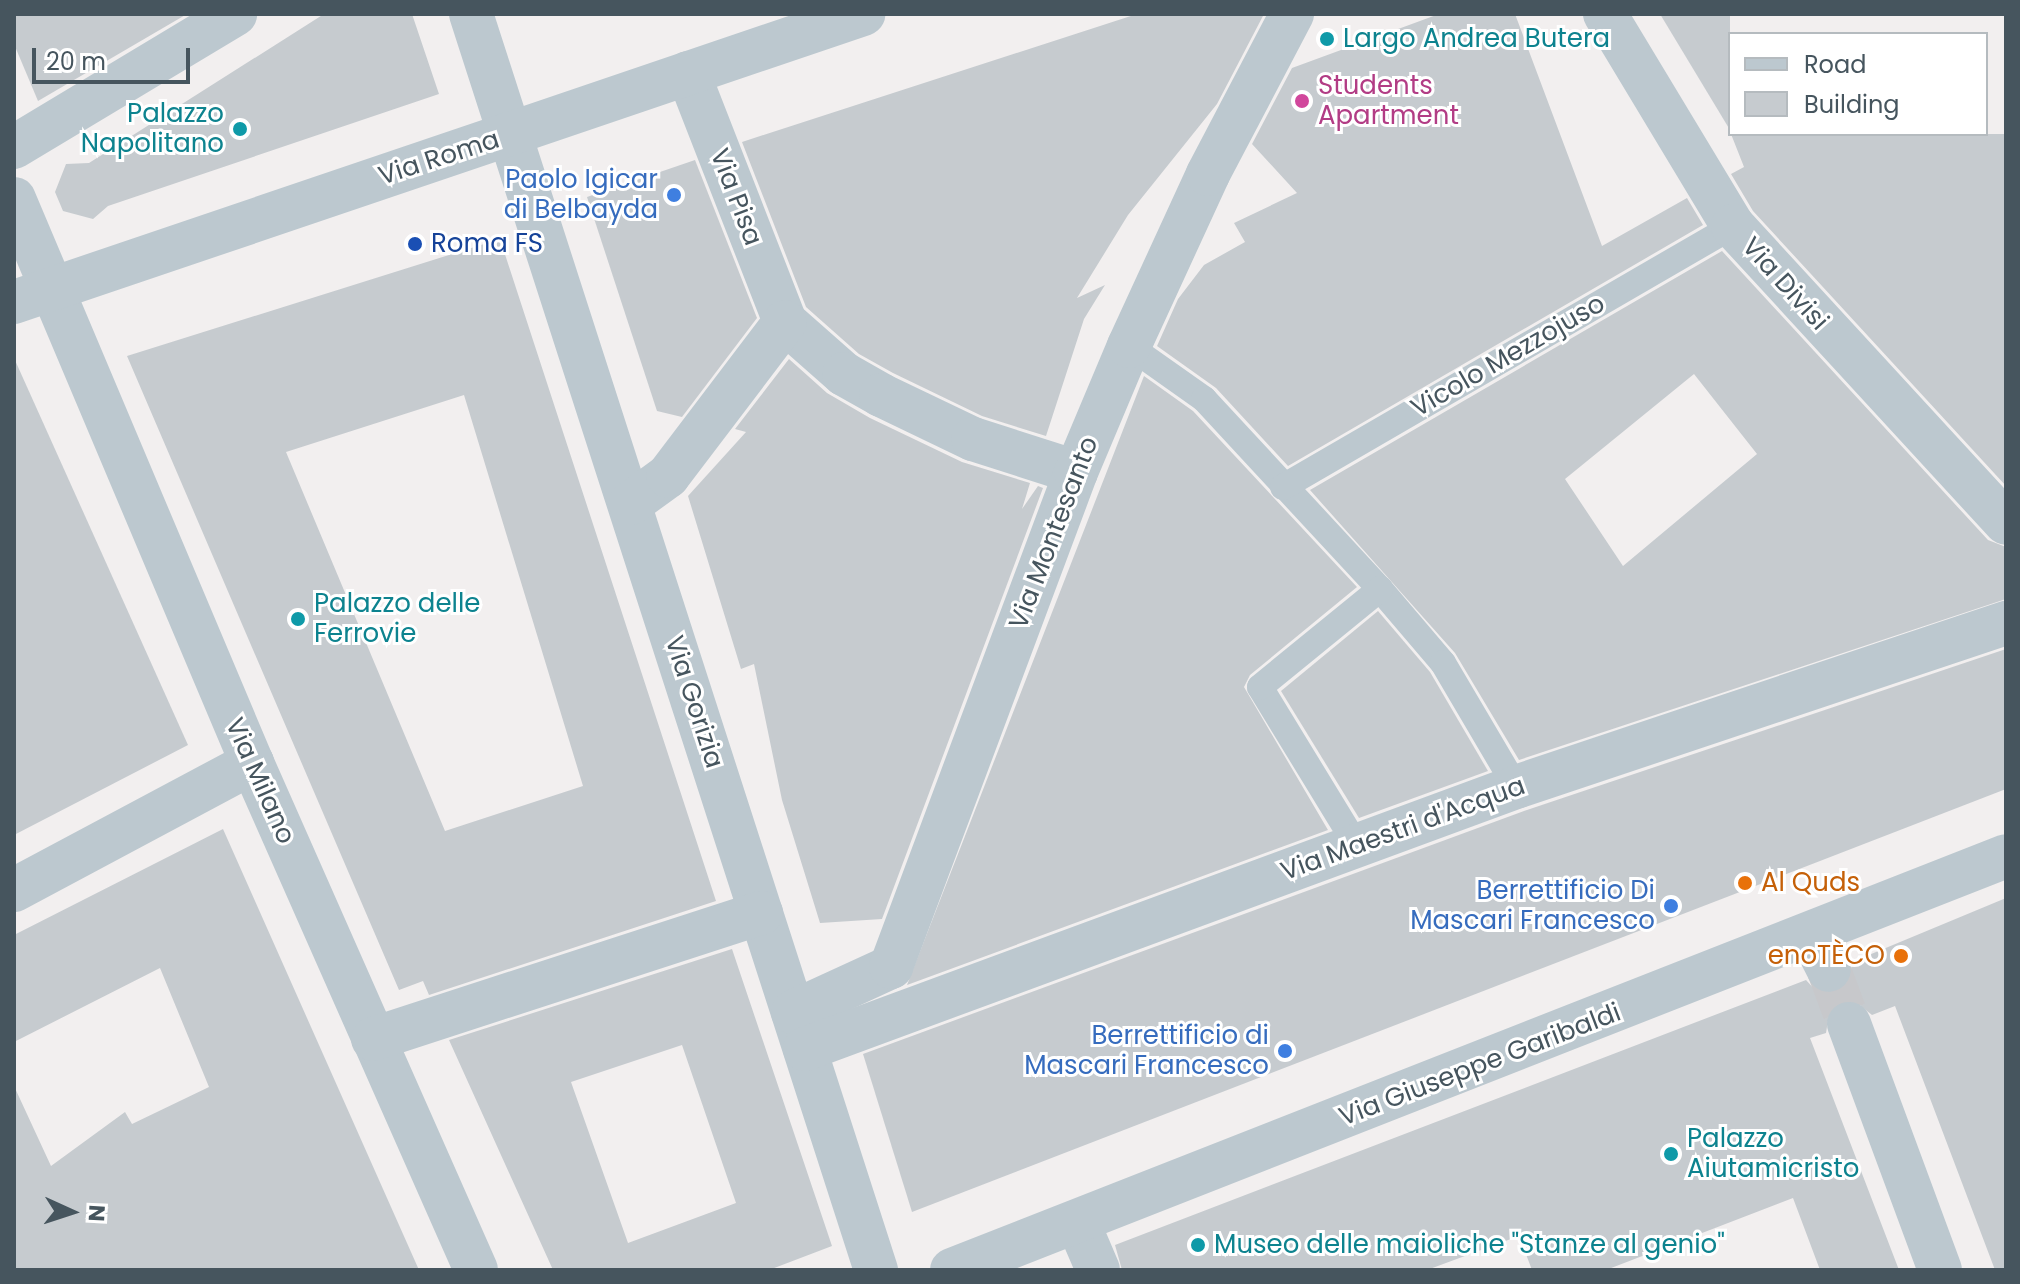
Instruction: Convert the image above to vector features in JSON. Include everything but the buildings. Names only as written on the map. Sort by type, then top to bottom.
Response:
[{"type":"street","points":[[14,147],[235,14]]},
{"type":"street","name":"Via Gorizia","points":[[471,14],[513,133],[876,1270]]},
{"type":"street","name":"Via Roma","points":[[32,296],[863,14]]},
{"type":"street","name":"Via Montesanto","points":[[799,1030],[891,967],[1076,472],[1129,346],[1208,174],[1292,14]]},
{"type":"street","name":"Via Divisi","points":[[1605,14],[1733,226],[2006,523]]},
{"type":"street","name":"Via Pisa","points":[[688,73],[785,322]]},
{"type":"street","name":"Via Milano","points":[[14,199],[32,296],[252,763],[476,1270]]},
{"type":"street","points":[[631,503],[668,476],[785,322],[844,374],[881,395],[973,439],[1076,472]]},
{"type":"street","name":"Via Maestri d'Acqua","points":[[799,1030],[1357,846],[1516,787],[2006,623]]},
{"type":"street","points":[[14,890],[252,763]]},
{"type":"street","name":"Via Giuseppe Garibaldi","points":[[952,1270],[1820,953],[2006,856]]},
{"type":"street","points":[[373,1039],[761,913]]},
{"type":"street","points":[[1849,1024],[1940,1270]]},
{"type":"street","points":[[1078,1223],[1098,1270]]},
{"type":"lane","name":"Vicolo Mezzojuso","points":[[1283,487],[1733,226]]},
{"type":"lane","points":[[1129,346],[1204,399],[1380,589],[1443,663],[1516,787]]},
{"type":"lane","points":[[1357,846],[1260,687],[1380,589]]},
{"type":"tunnel","points":[[1829,970],[1849,1024]]},
{"type":"place","name":"Largo Andrea Butera","points":[[1327,39]]},
{"type":"place","name":"Students Apartment","points":[[1302,101]]},
{"type":"place","name":"Palazzo Napolitano","points":[[240,129]]},
{"type":"place","name":"Paolo Igicar di Belbayda","points":[[674,195]]},
{"type":"place","name":"Roma FS","points":[[415,244]]},
{"type":"place","name":"Palazzo delle Ferrovie","points":[[298,619]]},
{"type":"place","name":"Al Quds","points":[[1745,883]]},
{"type":"place","name":"Berrettificio Di Mascari Francesco","points":[[1671,906]]},
{"type":"place","name":"enoTÈCO","points":[[1901,956]]},
{"type":"place","name":"Berrettificio di Mascari Francesco","points":[[1285,1051]]},
{"type":"place","name":"Palazzo Aiutamicristo","points":[[1671,1154]]},
{"type":"place","name":"Museo delle maioliche \"Stanze al genio\"","points":[[1198,1245]]}]
